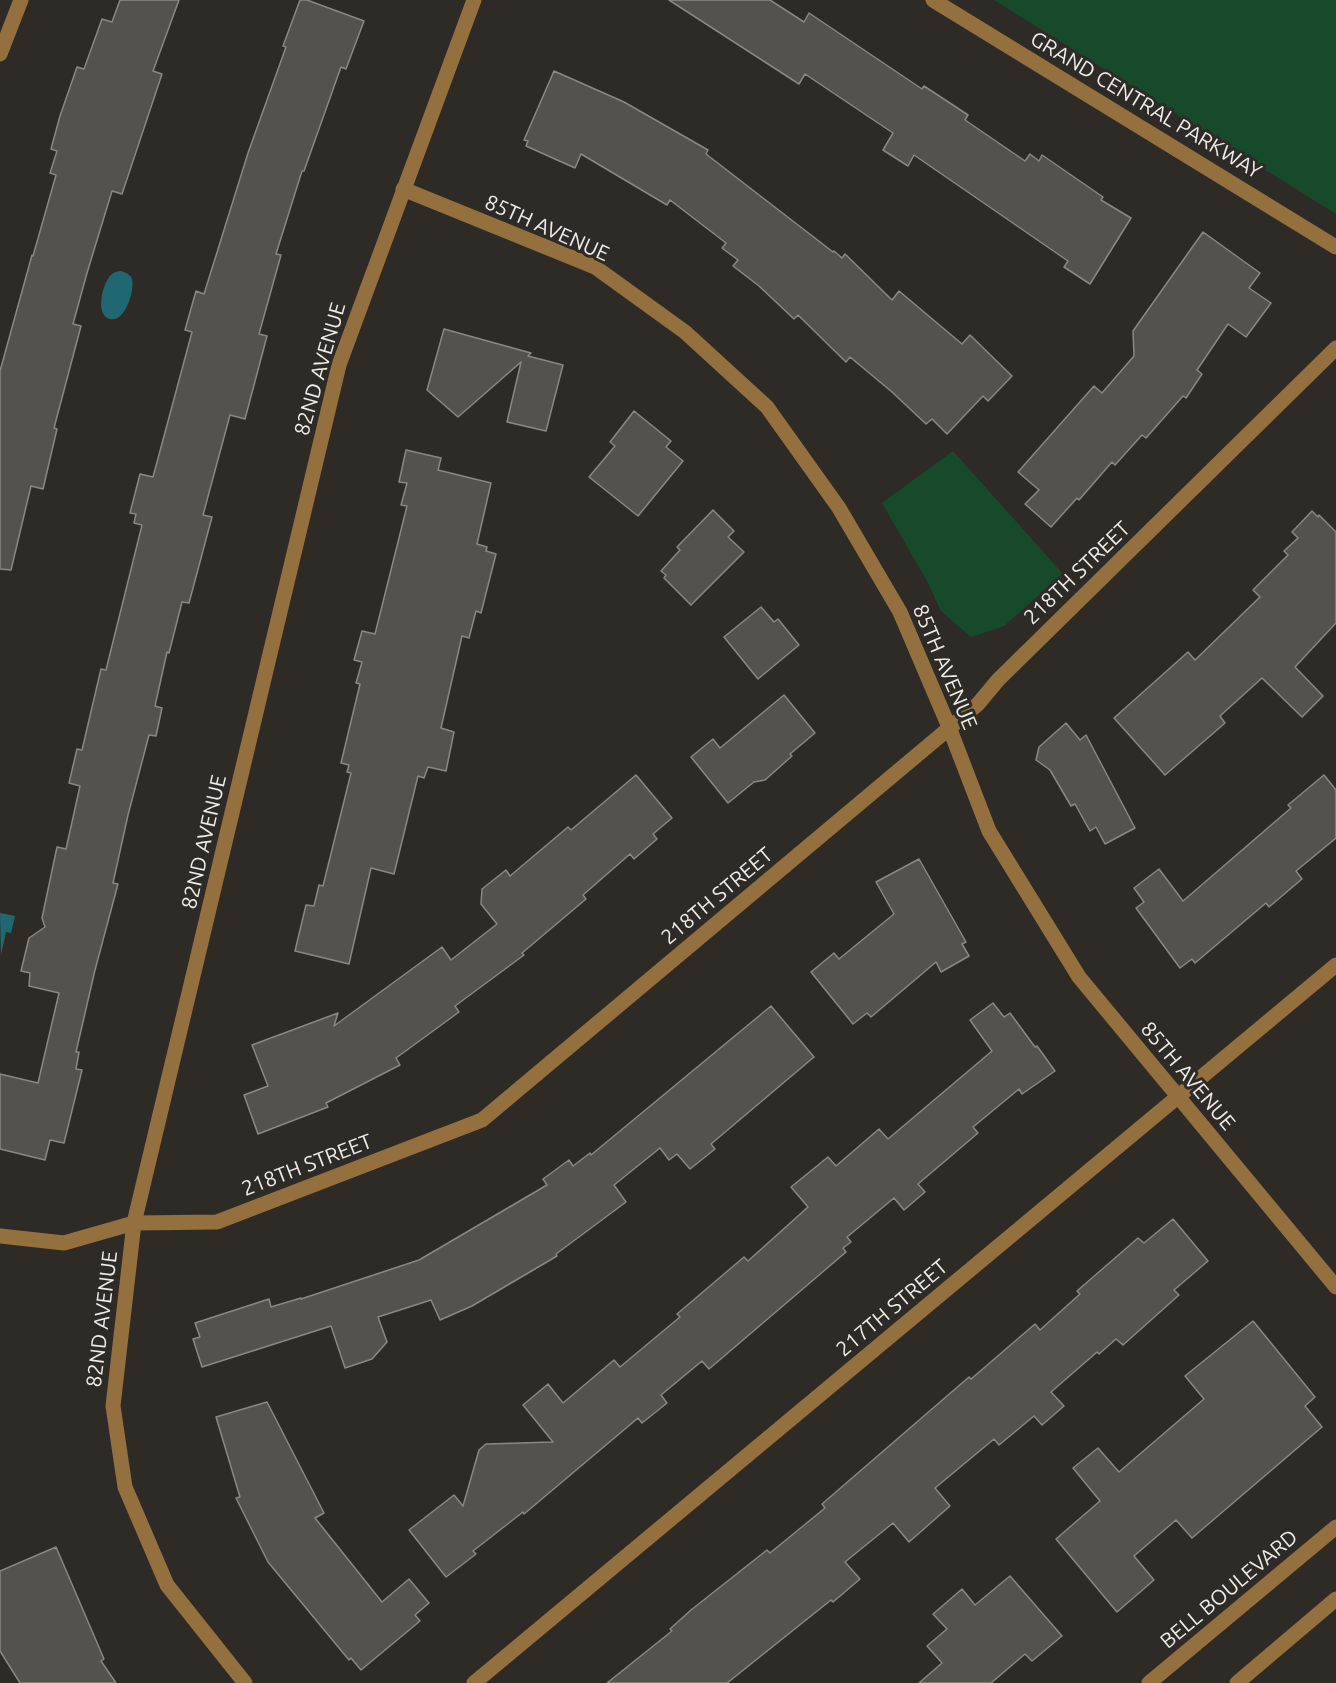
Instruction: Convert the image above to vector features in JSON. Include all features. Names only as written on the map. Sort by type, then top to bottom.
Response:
[{"type":"street","points":[[0,54],[21,0]]},
{"type":"street","name":"82ND AVENUE","points":[[245,1683],[167,1585],[125,1487],[113,1406],[134,1223],[339,364],[474,0]]},
{"type":"street","name":"GRAND CENTRAL PARKWAY","points":[[933,0],[1336,247]]},
{"type":"street","name":"85TH AVENUE","points":[[403,189],[595,267],[685,332],[767,407],[839,507],[900,612],[989,831],[1079,977],[1336,1287]]},
{"type":"street","name":"218TH STREET","points":[[0,1236],[64,1243],[134,1223],[217,1222],[482,1120],[978,704],[998,680],[1336,348]]},
{"type":"street","name":"217TH STREET","points":[[474,1683],[1336,965]]},
{"type":"street","name":"BELL BOULEVARD","points":[[1149,1683],[1336,1527]]},
{"type":"street","points":[[1237,1683],[1336,1599]]},
{"type":"green space","points":[[994,0],[1336,0],[1336,214]]},
{"type":"green space","points":[[953,451],[1063,574],[1004,626],[971,637],[941,611],[927,581],[882,503]]},
{"type":"water","points":[[121,271],[132,279],[132,290],[124,311],[115,319],[110,319],[102,311],[103,290],[112,274]]},
{"type":"water","points":[[0,913],[15,916],[11,933],[6,932],[1,955]]},
{"type":"building","points":[[120,0],[179,0],[153,71],[162,74],[122,194],[112,191],[87,273],[73,324],[81,326],[54,428],[57,429],[43,489],[31,486],[11,570],[0,569],[0,371],[56,175],[50,173],[57,151],[51,149],[60,116],[77,67],[84,69],[102,19],[112,22]]},
{"type":"building","points":[[300,0],[307,0],[364,21],[346,69],[341,67],[304,171],[302,171],[276,254],[281,255],[259,334],[267,336],[245,419],[230,415],[203,515],[212,517],[189,603],[182,602],[169,653],[167,652],[155,706],[162,708],[156,736],[149,735],[128,815],[113,883],[118,884],[76,1052],[79,1052],[76,1069],[82,1070],[64,1143],[50,1140],[45,1160],[0,1149],[0,1074],[38,1083],[59,993],[29,986],[30,973],[21,971],[29,938],[45,927],[42,918],[57,847],[66,849],[80,786],[69,783],[77,749],[82,750],[101,669],[106,670],[142,525],[134,523],[136,514],[130,513],[140,474],[153,477],[192,332],[185,330],[196,291],[204,294],[248,153],[286,47],[283,46]]},
{"type":"building","points":[[669,0],[770,0],[804,22],[809,13],[922,89],[924,86],[968,115],[965,120],[1025,161],[1030,154],[1039,161],[1042,155],[1103,197],[1101,200],[1131,218],[1090,284],[1064,267],[1068,261],[914,155],[908,166],[883,150],[893,133],[805,74],[799,84]]},
{"type":"building","points":[[554,71],[624,102],[708,150],[706,154],[833,252],[842,258],[845,254],[892,300],[899,291],[962,344],[970,335],[1012,376],[988,401],[983,396],[947,434],[932,419],[926,424],[850,357],[846,362],[798,315],[794,319],[759,286],[733,266],[738,260],[722,248],[726,243],[670,200],[667,205],[581,154],[575,168],[526,146],[528,141],[524,140]]},
{"type":"building","points":[[1203,232],[1260,273],[1249,288],[1271,303],[1246,337],[1228,324],[1197,370],[1202,374],[1186,398],[1183,396],[1146,438],[1142,435],[1115,465],[1112,462],[1079,500],[1077,498],[1051,527],[1025,504],[1039,490],[1018,472],[1094,386],[1102,393],[1134,356],[1133,331]]},
{"type":"building","points":[[444,329],[531,353],[528,356],[563,365],[546,431],[507,422],[521,362],[458,417],[427,390]]},
{"type":"building","points":[[634,411],[671,441],[666,447],[683,461],[638,516],[589,477],[615,446],[610,442]]},
{"type":"building","points":[[406,450],[441,458],[438,470],[491,483],[477,544],[487,547],[486,551],[496,554],[481,613],[476,611],[469,638],[462,636],[441,728],[454,732],[446,771],[428,767],[424,778],[418,776],[394,874],[371,868],[349,964],[295,951],[306,905],[314,906],[319,885],[323,886],[351,773],[347,772],[349,765],[341,763],[360,684],[356,683],[362,662],[354,660],[362,631],[375,634],[407,506],[401,505],[407,483],[399,482]]},
{"type":"building","points":[[713,510],[734,531],[728,537],[744,552],[691,605],[664,578],[666,575],[661,571],[680,550],[677,547]]},
{"type":"building","points":[[1312,511],[1336,532],[1336,623],[1295,667],[1323,696],[1302,717],[1262,678],[1220,716],[1225,723],[1165,775],[1114,718],[1188,652],[1195,660],[1260,597],[1253,590],[1288,555],[1284,551],[1298,538],[1292,532]]},
{"type":"building","points":[[761,607],[774,622],[778,619],[799,645],[758,679],[724,637]]},
{"type":"building","points":[[784,695],[815,733],[790,754],[792,756],[765,780],[754,782],[728,803],[691,757],[713,739],[720,748]]},
{"type":"building","points":[[1066,723],[1080,740],[1086,735],[1135,828],[1105,844],[1096,827],[1090,831],[1075,804],[1071,806],[1050,770],[1036,760],[1039,747]]},
{"type":"building","points":[[636,775],[672,818],[653,834],[657,839],[634,859],[630,854],[583,895],[586,899],[522,953],[524,955],[455,1006],[459,1012],[396,1058],[400,1065],[326,1103],[328,1107],[258,1134],[244,1095],[268,1086],[252,1045],[338,1013],[334,1026],[442,947],[451,960],[497,924],[481,904],[482,889],[506,870],[510,876],[568,827],[571,830]]},
{"type":"building","points":[[1324,775],[1336,790],[1336,838],[1296,871],[1302,879],[1269,907],[1266,903],[1195,963],[1192,959],[1180,968],[1136,908],[1144,902],[1134,888],[1159,869],[1183,901],[1291,808],[1288,805]]},
{"type":"building","points":[[919,859],[966,942],[962,944],[969,956],[941,972],[936,962],[871,1017],[867,1013],[853,1024],[811,972],[834,953],[839,959],[894,914],[876,882]]},
{"type":"building","points":[[993,1003],[1004,1017],[1010,1013],[1055,1071],[1022,1094],[1019,1089],[973,1127],[978,1133],[918,1184],[925,1192],[904,1210],[894,1198],[847,1237],[851,1242],[843,1248],[846,1252],[709,1369],[702,1361],[661,1395],[667,1403],[642,1423],[638,1418],[524,1514],[523,1512],[473,1551],[476,1554],[446,1577],[409,1530],[454,1495],[463,1506],[479,1450],[486,1444],[553,1442],[523,1405],[548,1384],[563,1403],[614,1360],[620,1367],[680,1317],[677,1314],[744,1257],[748,1261],[808,1207],[791,1187],[828,1157],[836,1166],[879,1129],[888,1139],[992,1051],[970,1020]]},
{"type":"building","points":[[771,1006],[814,1057],[711,1144],[715,1149],[690,1169],[677,1154],[669,1160],[660,1148],[614,1185],[626,1202],[556,1254],[557,1256],[472,1306],[440,1320],[431,1300],[378,1317],[387,1342],[372,1359],[345,1368],[331,1326],[202,1367],[193,1339],[200,1337],[195,1323],[269,1299],[271,1307],[301,1299],[419,1260],[547,1185],[543,1179],[569,1160],[573,1166],[590,1153],[591,1155]]},
{"type":"building","points":[[1173,1219],[1208,1261],[1174,1290],[1179,1295],[1123,1345],[1116,1339],[1099,1354],[1097,1352],[1051,1392],[1064,1406],[1042,1425],[1034,1416],[999,1445],[994,1439],[935,1488],[950,1506],[909,1542],[893,1523],[845,1562],[860,1579],[727,1683],[607,1683],[672,1631],[670,1629],[691,1610],[767,1550],[770,1553],[825,1508],[822,1504],[969,1377],[971,1379],[1035,1324],[1040,1330],[1080,1294],[1077,1291],[1138,1238],[1144,1243]]},
{"type":"building","points":[[1253,1321],[1315,1397],[1305,1406],[1322,1427],[1192,1538],[1176,1520],[1134,1556],[1154,1580],[1117,1612],[1056,1539],[1100,1501],[1073,1468],[1098,1448],[1119,1472],[1204,1399],[1185,1376]]},
{"type":"building","points":[[267,1402],[324,1513],[315,1518],[382,1602],[409,1579],[429,1603],[415,1615],[420,1621],[361,1670],[351,1658],[349,1660],[268,1562],[236,1498],[240,1497],[216,1417]]},
{"type":"building","points":[[56,1547],[104,1659],[101,1661],[116,1683],[20,1683],[0,1651],[0,1571]]},
{"type":"building","points":[[1010,1576],[1062,1636],[1032,1661],[1025,1654],[991,1683],[919,1683],[942,1663],[927,1646],[947,1629],[933,1614],[962,1589],[975,1605]]}]
